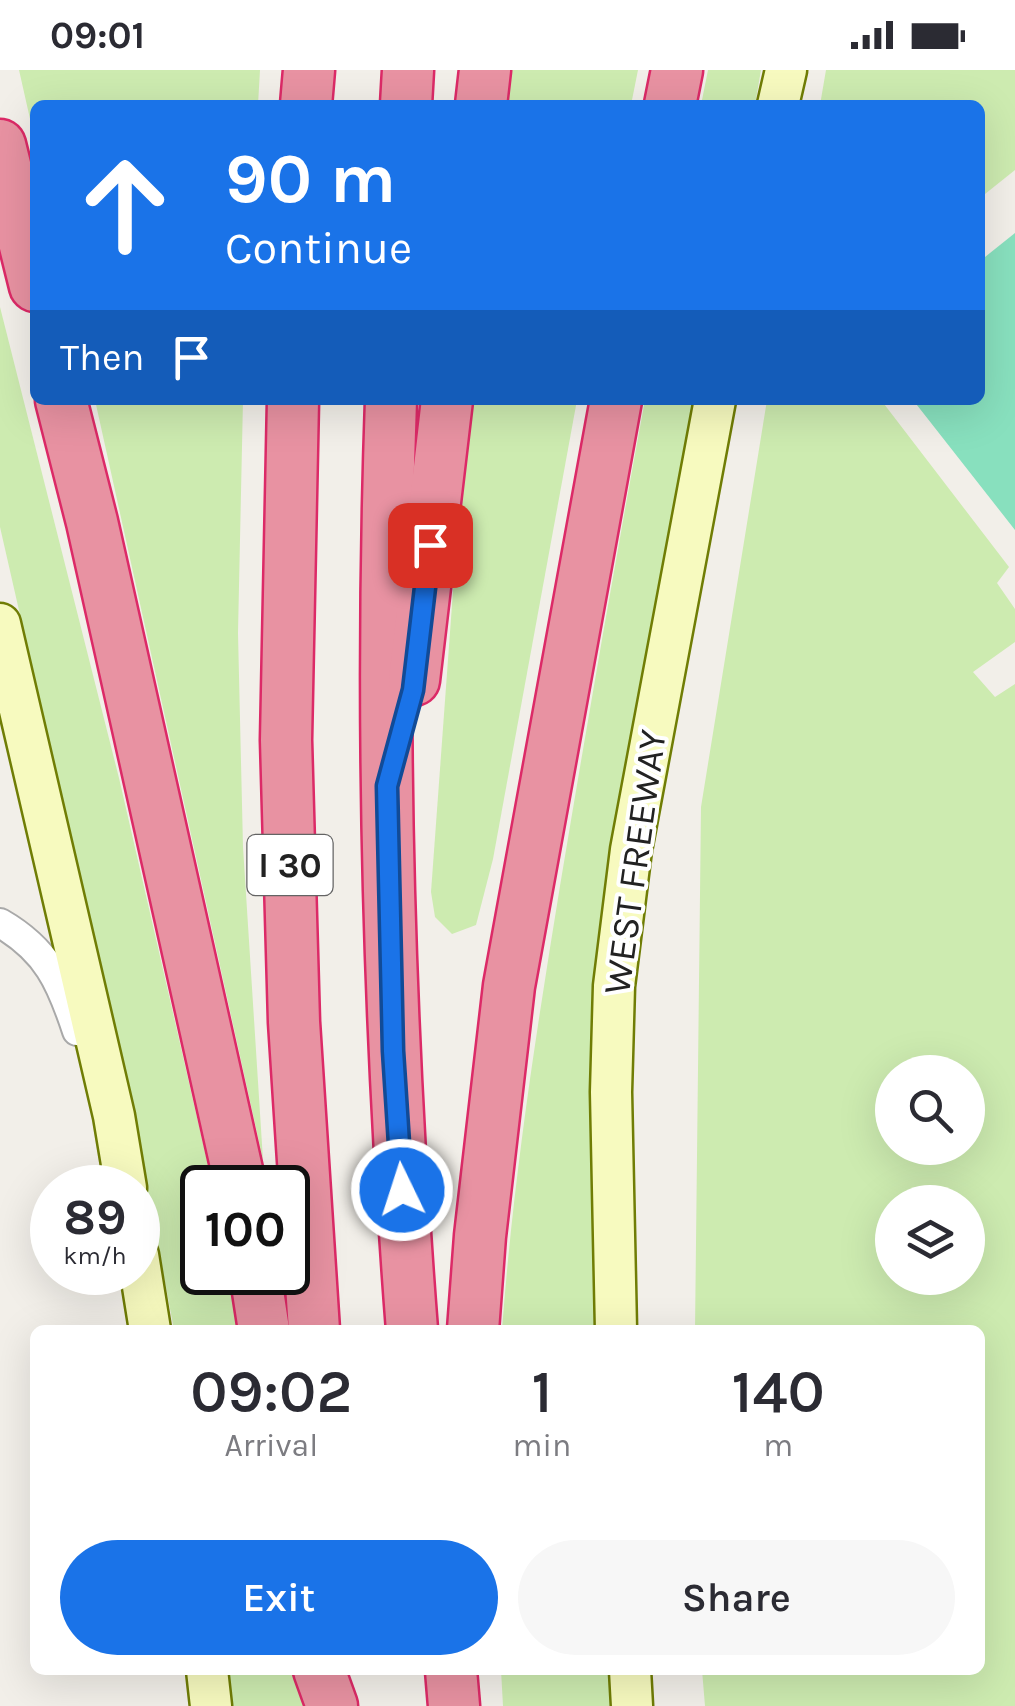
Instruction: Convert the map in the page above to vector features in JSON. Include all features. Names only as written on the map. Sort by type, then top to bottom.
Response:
[{"type":"highway","points":[[306,100],[309,70]]},
{"type":"highway","points":[[406,100],[408,70]]},
{"type":"highway","points":[[481,100],[485,70]]},
{"type":"highway","points":[[671,100],[677,70]]},
{"type":"highway","points":[[0,145],[30,266]]},
{"type":"highway","points":[[62,405],[236,1165]]},
{"type":"highway","name":"I 30","points":[[293,405],[286,740],[294,1022],[314,1325]]},
{"type":"highway","name":"I 30","points":[[391,405],[387,786],[393,1051],[412,1325]]},
{"type":"highway","points":[[387,786],[413,690],[445,405]]},
{"type":"highway","points":[[474,1325],[480,1236],[508,986],[615,405]]},
{"type":"highway","points":[[259,1295],[263,1325]]},
{"type":"highway","points":[[321,1675],[332,1706]]},
{"type":"highway","points":[[349,1675],[352,1706]]},
{"type":"highway","points":[[451,1675],[454,1706]]},
{"type":"highway","points":[[479,1675],[479,1706]]},
{"type":"main road","points":[[779,100],[786,70]]},
{"type":"main road","name":"WEST FREEWAY","points":[[616,1325],[611,1092],[614,986],[631,850],[714,405]]},
{"type":"main road","points":[[0,624],[122,1165]]},
{"type":"main road","points":[[144,1295],[149,1325]]},
{"type":"main road","points":[[208,1675],[211,1706]]},
{"type":"main road","points":[[630,1675],[632,1706]]},
{"type":"street","points":[[0,923],[26,938],[61,981],[93,1080],[114,1116]]},
{"type":"green space","points":[[19,70],[260,70],[258,100],[30,100],[30,119]]},
{"type":"green space","points":[[504,70],[638,70],[632,100],[501,100]]},
{"type":"green space","points":[[708,70],[761,70],[756,100],[702,100]]},
{"type":"green space","points":[[826,70],[1015,70],[1015,170],[985,194],[985,100],[821,100]]},
{"type":"green space","points":[[1015,233],[1015,530],[917,405],[985,405],[985,257]]},
{"type":"green space","points":[[0,307],[119,778],[208,1165],[180,1165],[180,1295],[234,1295],[240,1325],[173,1325],[160,1255],[160,1165],[143,1165],[0,527]]},
{"type":"green space","points":[[96,405],[243,405],[238,633],[243,847],[263,1160]]},
{"type":"green space","points":[[467,405],[576,405],[493,859],[476,925],[452,934],[435,917],[431,892]]},
{"type":"green space","points":[[644,405],[698,405],[677,511],[599,1325],[502,1325],[542,996]]},
{"type":"green space","points":[[766,405],[885,405],[1009,567],[997,583],[1015,609],[1015,642],[973,672],[995,697],[1015,684],[1015,1706],[705,1706],[702,1675],[985,1675],[985,1325],[695,1325],[701,807]]},
{"type":"green space","points":[[225,1675],[300,1675],[303,1706],[229,1706]]},
{"type":"green space","points":[[501,1675],[610,1675],[611,1706],[503,1706]]},
{"type":"route","points":[[402,1190],[393,1051],[387,786],[413,690],[430,545]]}]
